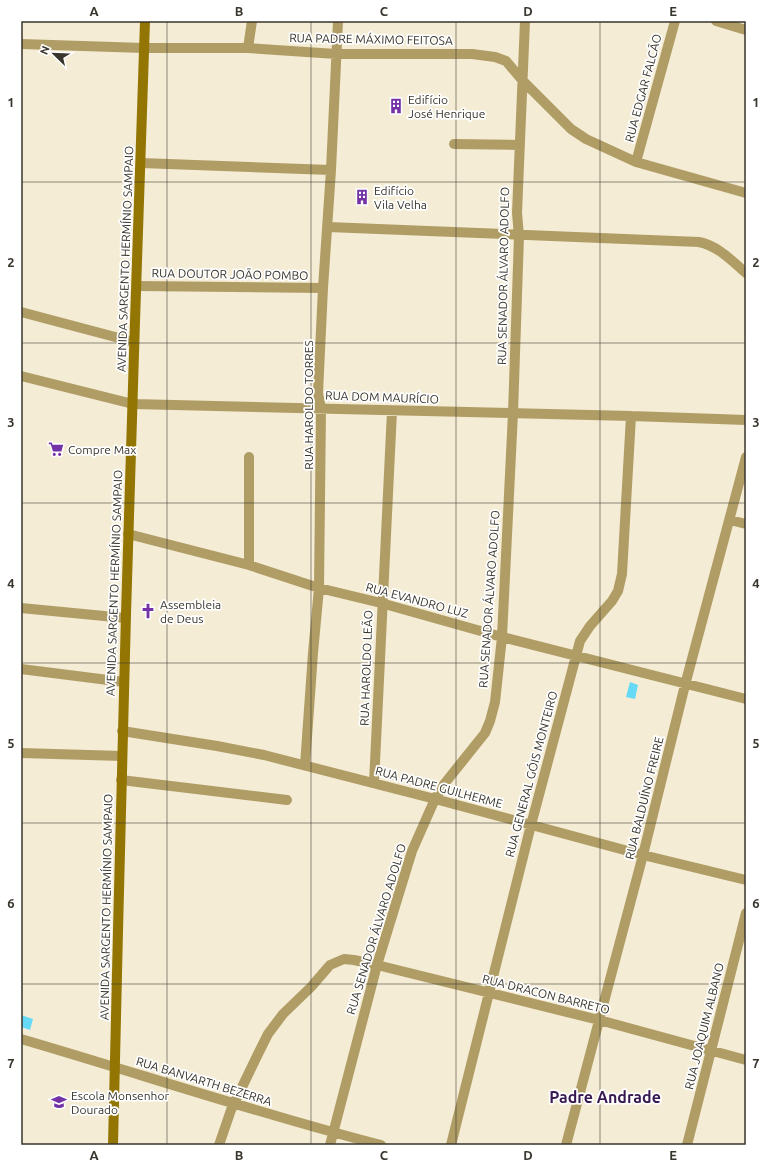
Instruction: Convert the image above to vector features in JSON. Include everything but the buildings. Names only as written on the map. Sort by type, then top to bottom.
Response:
[{"type":"main road","name":"AVENIDA SARGENTO HERMÍNIO SAMPAIO","points":[[113,1145],[125,618],[145,21]]},
{"type":"street","points":[[248,48],[252,21]]},
{"type":"street","name":"RUA HAROLDO TORRES","points":[[305,765],[319,588],[321,409],[318,393],[338,21]]},
{"type":"street","name":"RUA SENADOR ÁLVARO ADOLFO","points":[[330,1145],[377,965],[412,850],[435,799],[452,772],[471,751],[484,733],[490,721],[495,702],[502,637],[513,414],[519,236],[517,213],[525,21]]},
{"type":"street","name":"RUA EDGAR FALCÃO","points":[[636,162],[675,21]]},
{"type":"street","points":[[716,21],[746,30]]},
{"type":"street","name":"RUA PADRE MÁXIMO FEITOSA","points":[[21,44],[144,48],[248,48],[336,54],[472,54],[496,57],[506,61],[523,81],[571,129],[586,139],[636,162],[746,193]]},
{"type":"street","points":[[454,144],[520,145]]},
{"type":"street","points":[[141,163],[331,170]]},
{"type":"street","points":[[328,227],[519,236],[699,242],[717,248],[746,273]]},
{"type":"street","name":"RUA DOUTOR JOÃO POMBO","points":[[136,286],[323,288]]},
{"type":"street","points":[[21,312],[134,342]]},
{"type":"street","name":"RUA DOM MAURÍCIO","points":[[21,376],[133,404],[746,420]]},
{"type":"street","name":"RUA HAROLDO LEÃO","points":[[374,783],[381,603],[392,411]]},
{"type":"street","name":"RUA GENERAL GÓIS MONTEIRO","points":[[451,1145],[531,825],[580,641],[590,626],[612,601],[618,591],[622,574],[631,416]]},
{"type":"street","points":[[249,457],[249,566]]},
{"type":"street","name":"RUA BALDUÍNO FREIRE","points":[[566,1145],[643,855],[685,685],[746,457]]},
{"type":"street","points":[[730,520],[746,524]]},
{"type":"street","name":"RUA EVANDRO LUZ","points":[[128,534],[249,566],[319,588],[381,603],[502,637],[746,700]]},
{"type":"street","points":[[21,608],[125,618]]},
{"type":"street","points":[[21,669],[124,682]]},
{"type":"street","name":"RUA PADRE GUILHERME","points":[[122,731],[264,755],[643,855],[746,880]]},
{"type":"street","points":[[21,753],[122,756]]},
{"type":"street","points":[[121,780],[287,800]]},
{"type":"street","name":"RUA JOAQUIM ALBANO","points":[[687,1145],[746,913]]},
{"type":"street","name":"RUA DRACON BARRETO","points":[[233,1104],[274,1025],[330,965],[338,960],[354,960],[377,965],[599,1020],[746,1060]]},
{"type":"street","name":"RUA BANVARTH BEZERRA","points":[[21,1039],[233,1104],[333,1133],[381,1145]]},
{"type":"street","points":[[219,1145],[233,1104]]},
{"type":"water","points":[[630,682],[638,685],[635,699],[626,697]]},
{"type":"water","points":[[21,1015],[33,1019],[30,1030],[21,1027]]},
{"type":"place","name":"Edifício José Henrique","points":[[396,106]]},
{"type":"place","name":"Edifício Vila Velha","points":[[362,197]]},
{"type":"place","name":"Compre Max","points":[[56,449]]},
{"type":"place","name":"Assembleia de Deus","points":[[148,611]]},
{"type":"place","name":"Escola Monsenhor Dourado","points":[[59,1102]]},
{"type":"district","name":"Padre Andrade","points":[[605,1097]]}]
